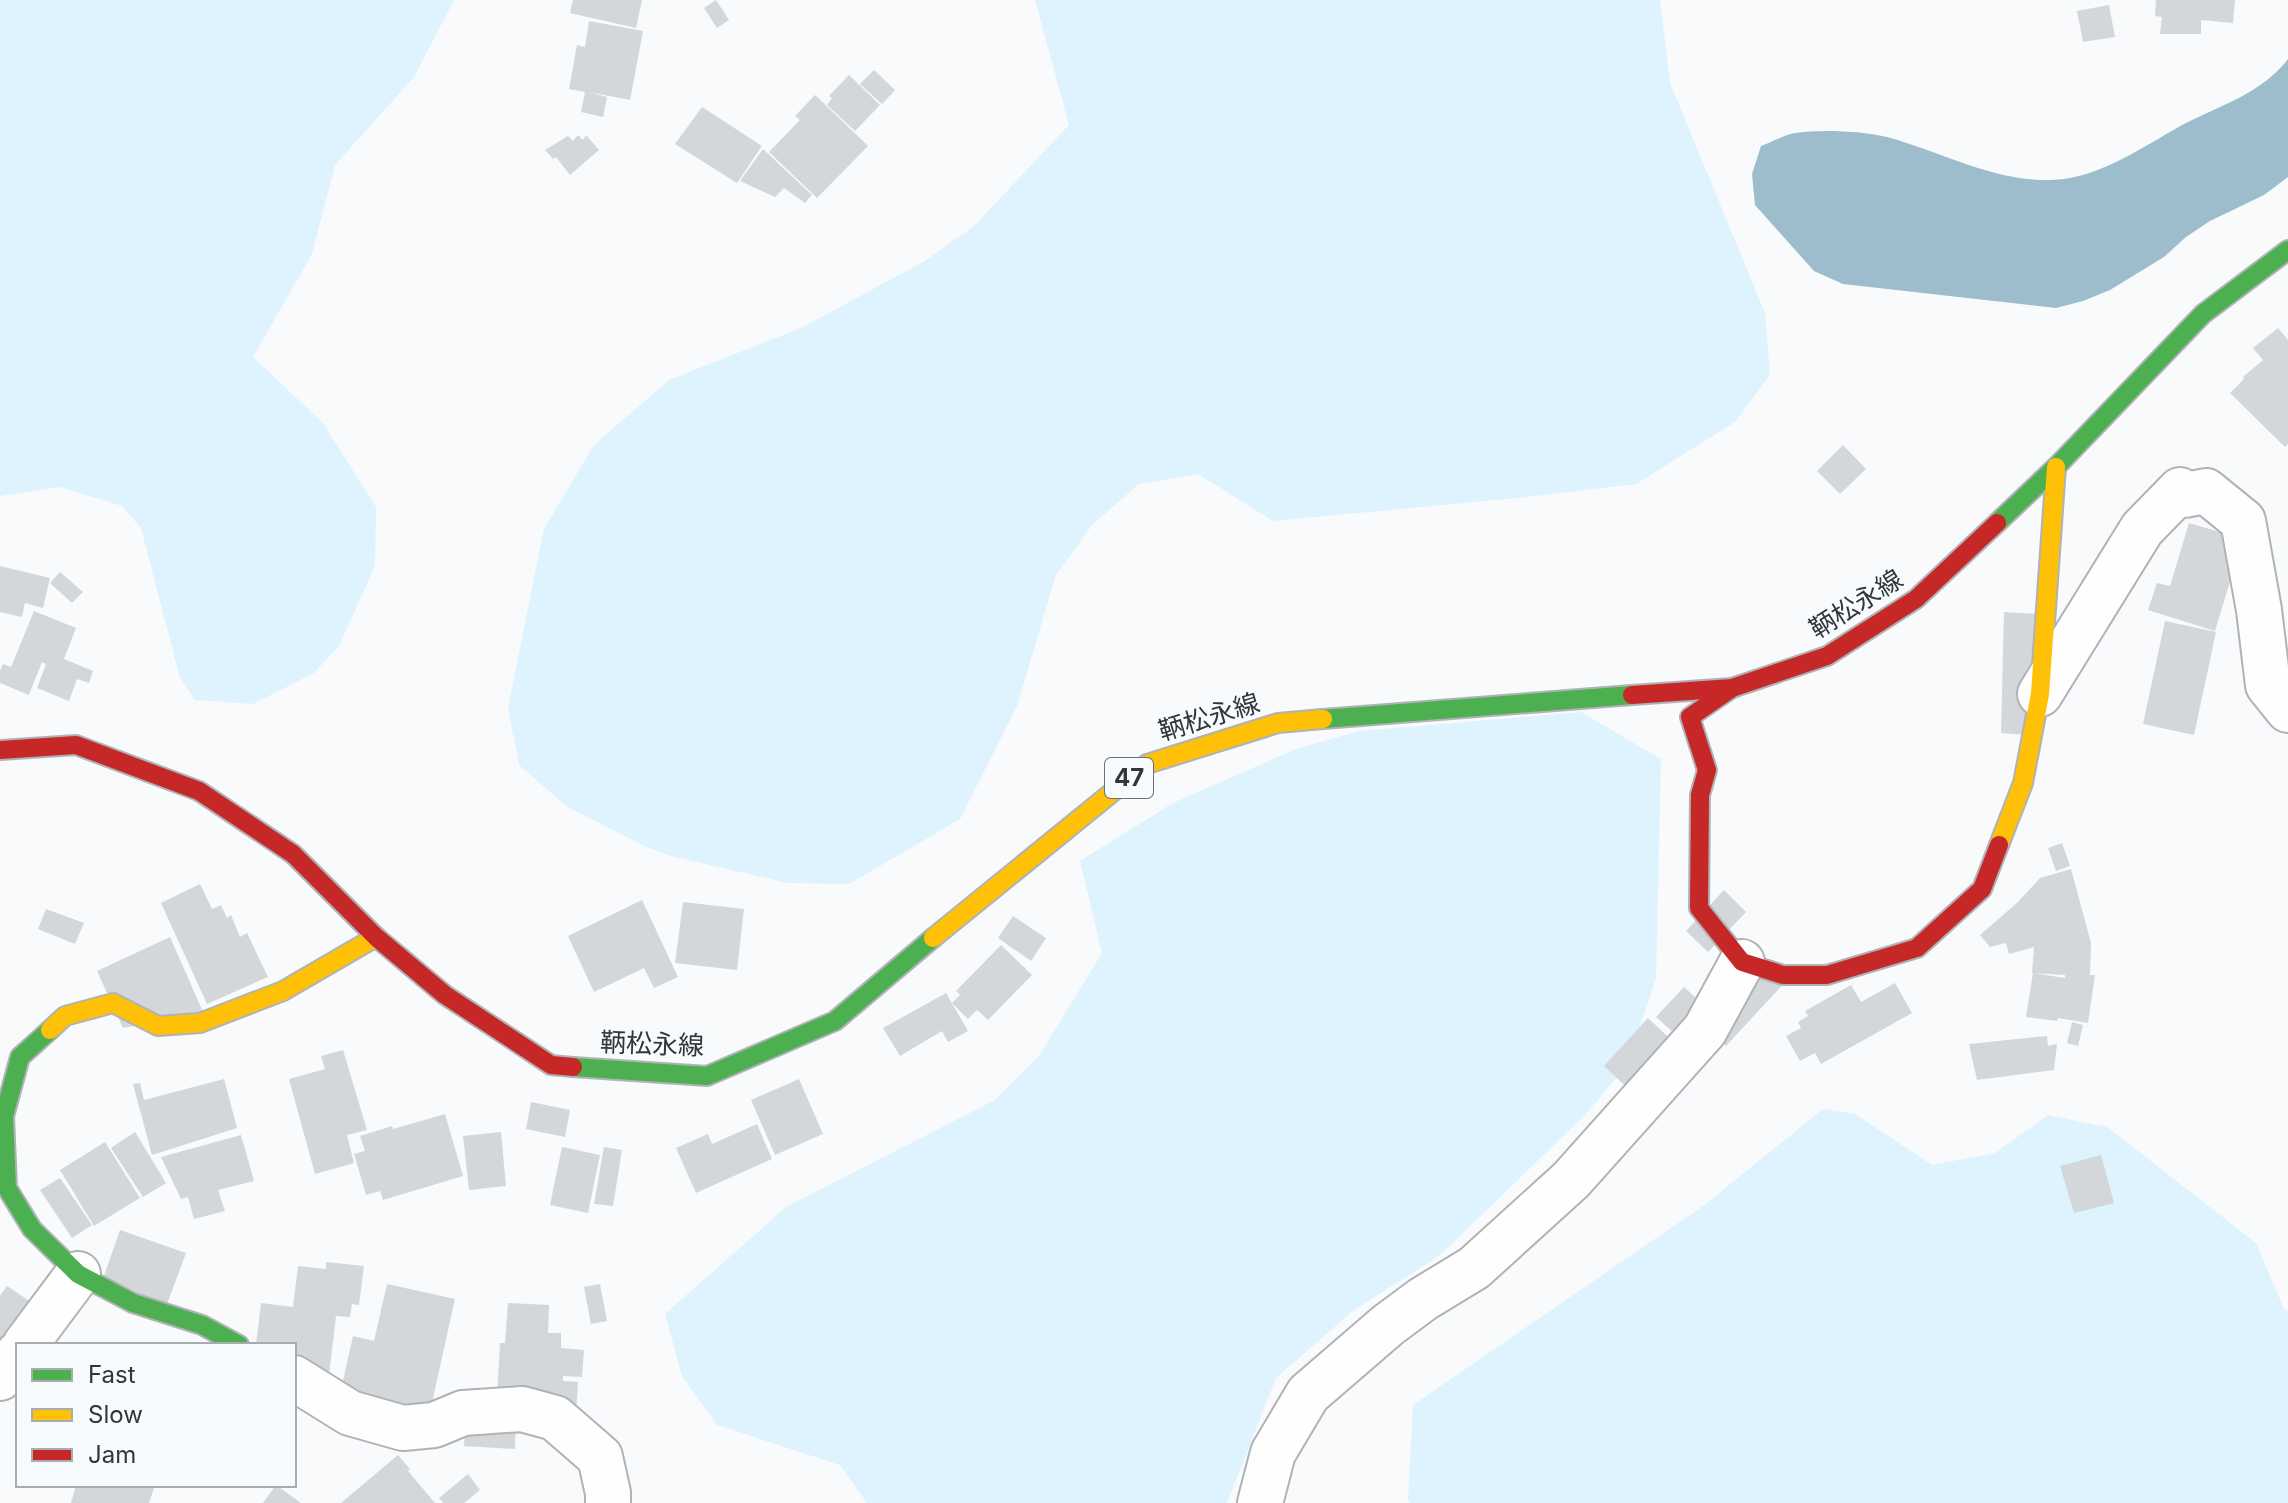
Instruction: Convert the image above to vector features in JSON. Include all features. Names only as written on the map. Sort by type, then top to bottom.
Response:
[{"type":"main road","name":"鞆松永線","points":[[0,750],[76,745],[199,791],[293,854],[376,937],[445,995],[551,1065],[707,1076],[835,1021],[995,886],[1147,764],[1278,723],[1732,688],[1827,656],[1916,599],[2056,467],[2203,314],[2288,250]]},
{"type":"main road","points":[[1732,688],[1690,717],[1707,770],[1700,795],[1699,908],[1742,962],[1783,975],[1827,975],[1917,948],[1982,889],[2023,783],[2040,694],[2056,467]]},
{"type":"main road","points":[[235,1343],[202,1325],[133,1303],[78,1274],[32,1229],[7,1188],[4,1116],[20,1057],[65,1016],[113,1003],[158,1026],[200,1023],[283,991],[376,937]]},
{"type":"street","points":[[2040,694],[2142,529],[2180,490],[2185,495],[2206,491],[2243,521],[2259,610],[2281,692]]},
{"type":"street","points":[[1260,1503],[1273,1453],[1308,1394],[1388,1325],[1474,1268],[1571,1180],[1705,1030],[1742,962]]},
{"type":"street","points":[[26,1343],[78,1274]]},
{"type":"street","points":[[0,1378],[16,1357]]},
{"type":"street","points":[[296,1379],[350,1413],[403,1428],[434,1425],[463,1413],[522,1409],[555,1418],[600,1457],[608,1503]]},
{"type":"shaded area","points":[[0,0],[454,0],[414,77],[335,165],[312,254],[253,357],[323,423],[376,507],[375,566],[339,646],[314,673],[253,704],[195,700],[180,678],[141,528],[122,506],[60,487],[0,496]]},
{"type":"shaded area","points":[[1035,0],[1660,0],[1670,83],[1765,313],[1770,375],[1735,422],[1636,484],[1273,521],[1198,474],[1139,484],[1092,525],[1056,575],[1017,706],[960,819],[849,884],[788,883],[671,856],[644,846],[566,806],[519,765],[508,708],[544,529],[594,445],[669,380],[801,328],[925,261],[974,226],[1069,125]]},
{"type":"shaded area","points":[[2288,59],[2288,177],[2264,195],[2210,221],[2164,257],[2110,290],[2083,301],[2056,308],[1843,284],[1814,271],[1755,205],[1752,174],[1761,146],[1791,134],[1829,131],[1877,135],[2000,174],[2046,180],[2070,178],[2101,169],[2241,97],[2267,80]]},
{"type":"shaded area","points":[[1581,712],[1661,759],[1656,978],[1627,1065],[1586,1114],[1439,1256],[1354,1310],[1276,1378],[1227,1503],[867,1503],[840,1465],[717,1425],[682,1376],[665,1314],[786,1207],[995,1100],[1039,1056],[1102,953],[1080,861],[1173,803],[1296,749],[1359,731]]},
{"type":"shaded area","points":[[1823,1109],[1855,1114],[1932,1165],[1995,1153],[2048,1115],[2107,1127],[2256,1243],[2284,1309],[2288,1311],[2288,1503],[1410,1503],[1413,1405],[1703,1206]]},
{"type":"building","points":[[573,0],[642,0],[636,28],[570,13]]},
{"type":"building","points":[[716,0],[729,20],[717,28],[704,8]]},
{"type":"building","points":[[2156,0],[2235,0],[2233,23],[2201,20],[2201,34],[2160,34],[2162,17],[2155,16]]},
{"type":"building","points":[[2109,5],[2115,37],[2083,42],[2077,11]]},
{"type":"building","points":[[589,21],[643,31],[630,100],[589,92],[607,97],[603,117],[581,112],[585,92],[569,89],[577,45],[585,47]]},
{"type":"building","points":[[874,70],[895,90],[882,104],[860,84]]},
{"type":"building","points":[[849,75],[880,105],[855,131],[827,105],[832,98],[829,96]]},
{"type":"building","points":[[815,95],[868,146],[817,198],[769,152],[800,120],[795,116]]},
{"type":"building","points":[[702,107],[762,146],[737,183],[675,144]]},
{"type":"building","points":[[578,135],[583,140],[586,135],[599,150],[570,175],[556,157],[553,159],[545,150],[568,136],[573,141]]},
{"type":"building","points":[[763,149],[812,195],[805,203],[784,188],[775,197],[740,181]]},
{"type":"building","points":[[2278,328],[2288,340],[2288,444],[2285,447],[2230,393],[2263,360],[2253,348]]},
{"type":"building","points":[[1843,445],[1866,469],[1840,494],[1817,471]]},
{"type":"building","points":[[2189,523],[2243,539],[2215,631],[2148,610],[2157,583],[2170,586]]},
{"type":"building","points":[[0,566],[50,578],[43,608],[25,603],[22,617],[0,612]]},
{"type":"building","points":[[60,572],[83,592],[72,603],[50,583]]},
{"type":"building","points":[[34,611],[76,628],[64,659],[93,671],[89,683],[77,679],[69,701],[37,688],[46,664],[42,662],[29,695],[0,683],[3,664],[11,667]]},
{"type":"building","points":[[2004,612],[2039,614],[2028,735],[2001,733]]},
{"type":"building","points":[[2165,621],[2216,632],[2194,735],[2143,724]]},
{"type":"building","points":[[2062,843],[2070,866],[2056,871],[2048,848]]},
{"type":"building","points":[[2071,869],[2091,943],[2090,975],[2095,975],[2088,1023],[2026,1017],[2034,947],[2009,954],[2006,943],[1990,947],[1980,935],[2040,878]],"holes":[[[2034,973],[2065,975],[2065,978]]]},
{"type":"building","points":[[200,884],[212,909],[221,905],[227,918],[231,915],[240,937],[247,933],[268,977],[207,1004],[161,903]]},
{"type":"building","points":[[1724,890],[1746,912],[1708,952],[1686,931]]},
{"type":"building","points":[[642,900],[678,977],[654,988],[644,968],[594,992],[568,936]]},
{"type":"building","points":[[683,902],[744,909],[737,970],[675,963]]},
{"type":"building","points":[[46,909],[84,923],[75,944],[38,929]]},
{"type":"building","points":[[1013,916],[1046,938],[1031,961],[998,938]]},
{"type":"building","points":[[170,937],[204,1014],[123,1028],[97,971]]},
{"type":"building","points":[[1001,945],[1032,975],[988,1020],[977,1010],[968,1019],[952,1003],[960,995],[956,991]]},
{"type":"building","points":[[1714,979],[1788,979],[1726,1046],[1701,1023],[1684,1042],[1656,1017],[1684,987],[1696,998]]},
{"type":"building","points":[[1895,983],[1912,1013],[1821,1064],[1815,1053],[1800,1061],[1786,1036],[1801,1028],[1798,1022],[1808,1016],[1805,1011],[1851,985],[1861,1002]]},
{"type":"building","points":[[946,993],[968,1031],[948,1042],[942,1031],[900,1056],[883,1028]]},
{"type":"building","points":[[1648,1018],[1696,1063],[1652,1111],[1604,1066]]},
{"type":"building","points":[[2072,1022],[2083,1025],[2078,1046],[2067,1043]]},
{"type":"building","points":[[2047,1036],[2048,1046],[2057,1044],[2054,1070],[1977,1080],[1969,1044]]},
{"type":"building","points":[[343,1050],[367,1130],[347,1135],[354,1163],[315,1174],[289,1079],[325,1069],[321,1056]]},
{"type":"building","points":[[224,1079],[237,1128],[152,1155],[133,1084],[140,1083],[144,1100]]},
{"type":"building","points":[[799,1079],[823,1134],[775,1155],[751,1100]]},
{"type":"building","points":[[531,1102],[570,1110],[565,1137],[526,1129]]},
{"type":"building","points":[[445,1114],[463,1176],[383,1200],[380,1191],[366,1195],[354,1154],[365,1151],[360,1136]]},
{"type":"building","points":[[757,1124],[772,1159],[696,1193],[676,1148],[708,1134],[712,1144]]},
{"type":"building","points":[[135,1132],[166,1183],[143,1197],[111,1148]]},
{"type":"building","points":[[501,1132],[506,1186],[469,1190],[463,1136]]},
{"type":"building","points":[[241,1135],[254,1181],[218,1190],[225,1211],[194,1219],[188,1197],[181,1199],[161,1157]]},
{"type":"building","points":[[105,1142],[140,1198],[94,1226],[60,1170]]},
{"type":"building","points":[[562,1147],[600,1155],[588,1213],[550,1205]]},
{"type":"building","points":[[604,1147],[622,1150],[613,1206],[594,1204]]},
{"type":"building","points":[[2101,1155],[2114,1203],[2074,1213],[2060,1166]]},
{"type":"building","points":[[60,1178],[92,1225],[72,1238],[40,1190]]},
{"type":"building","points":[[120,1230],[186,1253],[166,1307],[104,1276]]},
{"type":"building","points":[[326,1262],[364,1266],[359,1305],[352,1304],[350,1317],[336,1316],[325,1409],[296,1405],[296,1343],[256,1343],[261,1303],[293,1307],[298,1266],[326,1269]]},
{"type":"building","points":[[387,1284],[455,1299],[430,1412],[337,1391],[339,1380],[343,1381],[353,1336],[374,1341]]},
{"type":"building","points":[[600,1284],[607,1321],[591,1324],[584,1287]]},
{"type":"building","points":[[7,1286],[37,1306],[0,1344],[0,1296]]},
{"type":"building","points":[[508,1303],[549,1305],[548,1333],[561,1333],[561,1348],[584,1350],[582,1377],[563,1376],[563,1381],[578,1382],[576,1415],[516,1419],[515,1449],[464,1446],[466,1414],[496,1416],[500,1343],[505,1343]]},
{"type":"building","points":[[398,1455],[435,1503],[341,1503]]},
{"type":"building","points":[[468,1474],[480,1490],[464,1503],[443,1503],[439,1498]]},
{"type":"building","points":[[75,1487],[154,1487],[149,1503],[71,1503]]},
{"type":"building","points":[[275,1487],[279,1487],[301,1503],[263,1503]]},
{"type":"traffic: fast","points":[[1997,523],[2056,467],[2203,314],[2288,250]]},
{"type":"traffic: fast","points":[[1323,719],[1632,695]]},
{"type":"traffic: fast","points":[[573,1067],[707,1076],[835,1021],[933,938]]},
{"type":"traffic: fast","points":[[50,1030],[20,1057],[4,1116],[7,1188],[32,1229],[78,1274],[133,1303],[202,1325],[235,1343]]},
{"type":"traffic: slow","points":[[1999,845],[2023,783],[2040,694],[2056,467]]},
{"type":"traffic: slow","points":[[933,938],[1147,764],[1278,723],[1323,719]]},
{"type":"traffic: slow","points":[[50,1030],[65,1016],[113,1003],[158,1026],[200,1023],[283,991],[376,937]]},
{"type":"traffic: jam","points":[[1632,695],[1732,688],[1827,656],[1916,599],[1997,523]]},
{"type":"traffic: jam","points":[[1732,688],[1690,717],[1707,770],[1700,795],[1699,908],[1742,962],[1783,975],[1827,975],[1917,948],[1982,889],[1999,845]]},
{"type":"traffic: jam","points":[[0,750],[76,745],[199,791],[293,854],[376,937],[445,995],[551,1065],[573,1067]]}]
